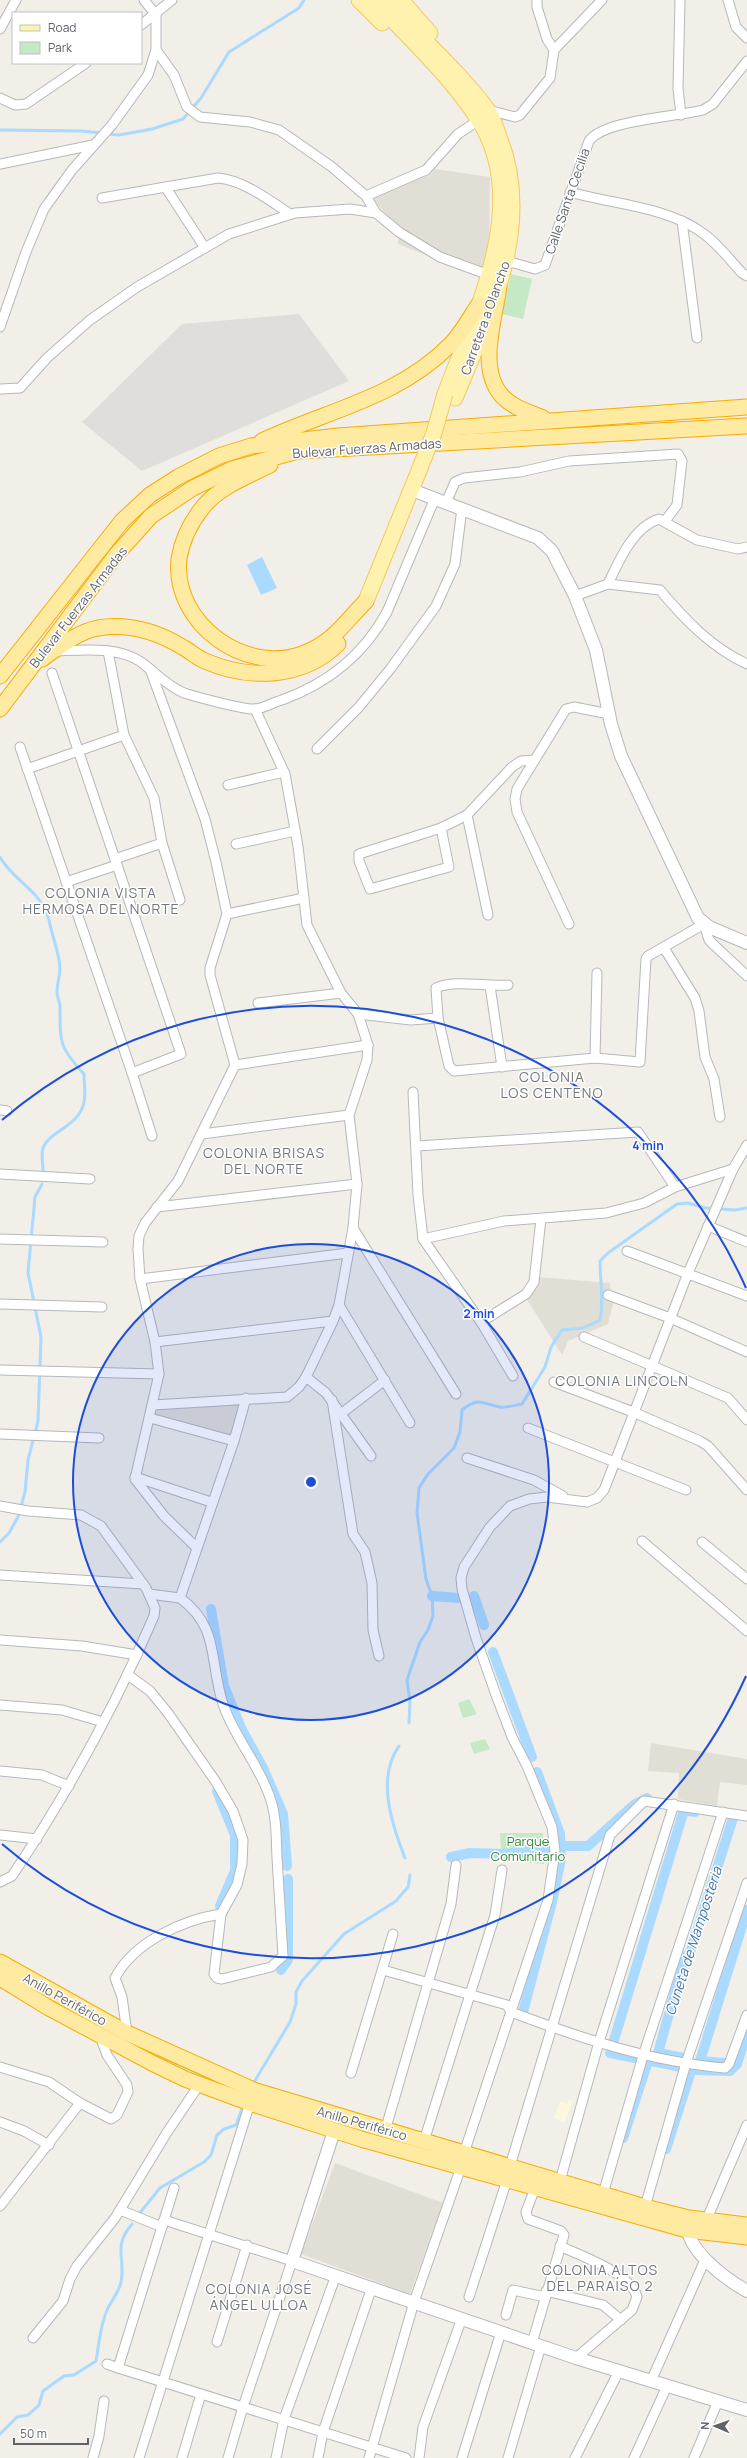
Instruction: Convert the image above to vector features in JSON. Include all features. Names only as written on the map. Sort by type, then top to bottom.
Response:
[{"type":"highway","points":[[494,280],[489,363],[496,388],[512,404],[548,420]]},
{"type":"highway","points":[[251,446],[297,424],[387,391],[407,379],[433,361],[452,343],[479,304]]},
{"type":"highway","name":"Bulevar Fuerzas Armadas","points":[[0,676],[103,543],[122,521],[150,495],[178,477],[220,456],[251,446],[338,436],[548,420],[747,408]]},
{"type":"highway","name":"Bulevar Fuerzas Armadas","points":[[0,709],[116,555],[152,516],[193,488],[232,469],[298,451],[747,426]]},
{"type":"highway","points":[[298,451],[219,493],[205,505],[192,522],[184,539],[180,558],[180,577],[190,608],[210,634],[230,648],[262,659],[281,660],[297,656],[324,644],[336,635],[366,601]]},
{"type":"highway","points":[[31,666],[89,631],[111,627],[127,627],[159,635],[203,660],[219,666],[255,673],[288,671],[305,667],[333,650],[345,638],[362,614],[366,601]]},
{"type":"highway","name":"Anillo Periférico","points":[[0,1962],[126,2033],[256,2091],[385,2131],[424,2141],[463,2160]]},
{"type":"highway","name":"Anillo Periférico","points":[[0,1978],[100,2036],[200,2085],[334,2131],[463,2160],[509,2173],[560,2181],[645,2206],[688,2224],[706,2221],[747,2226]]},
{"type":"highway","name":"Anillo Periférico","points":[[509,2173],[535,2188],[747,2237]]},
{"type":"main road","points":[[359,0],[396,37],[448,70]]},
{"type":"main road","name":"Carretera a Olancho","points":[[374,0],[403,25],[448,70],[484,115],[506,152],[512,184],[512,218],[507,261],[479,304],[450,396]]},
{"type":"main road","name":"Carretera a Olancho","points":[[386,0],[403,25]]},
{"type":"main road","points":[[401,0],[432,35],[448,70]]},
{"type":"main road","name":"Carretera a Olancho","points":[[366,601],[450,396],[494,280],[494,258],[499,219],[500,176],[488,139],[484,115]]},
{"type":"street","points":[[0,29],[16,0]]},
{"type":"street","points":[[0,327],[26,252],[44,209],[72,170],[93,145],[112,126],[148,75],[156,50],[156,15],[144,0]]},
{"type":"street","points":[[142,24],[156,15],[172,0]]},
{"type":"street","points":[[536,0],[536,7],[547,39],[554,50]]},
{"type":"street","points":[[366,196],[426,170],[458,134],[484,115],[515,117],[520,115],[550,78],[554,50],[602,0]]},
{"type":"street","points":[[680,0],[678,88],[682,116]]},
{"type":"street","points":[[728,0],[736,27],[747,38]]},
{"type":"street","points":[[156,50],[174,75],[187,107],[200,117],[250,122],[279,130],[332,167],[366,196],[376,213],[399,232],[440,257],[494,280]]},
{"type":"street","name":"Calle Santa Cecilia","points":[[507,261],[535,269],[545,265],[588,140],[594,134],[614,126],[682,116],[703,110],[713,104],[747,62]]},
{"type":"street","points":[[0,98],[15,105],[26,104],[85,64]]},
{"type":"street","points":[[0,164],[93,145]]},
{"type":"street","points":[[102,198],[218,178],[229,179],[269,200],[290,214]]},
{"type":"street","points":[[166,188],[205,248]]},
{"type":"street","points":[[570,192],[640,208],[682,221],[704,234],[742,273],[747,276]]},
{"type":"street","points":[[0,389],[20,388],[47,358],[90,320],[137,287],[228,234],[290,214],[350,209],[376,213]]},
{"type":"street","points":[[682,221],[697,338]]},
{"type":"street","points":[[54,651],[108,651],[133,657],[174,689],[184,693],[255,709],[319,683],[338,672],[368,641],[387,612],[441,500],[455,482],[464,478],[520,472],[569,461],[678,454],[682,461],[677,505],[665,521]]},
{"type":"street","points":[[412,490],[462,508],[544,541],[552,551],[575,596],[596,650],[609,714],[621,756],[698,918],[704,924],[747,943]]},
{"type":"street","points":[[317,749],[359,707],[391,668],[436,606],[456,564],[462,508]]},
{"type":"street","points":[[608,584],[616,565],[640,530],[655,521],[665,521],[697,540],[738,549],[747,547]]},
{"type":"street","points":[[575,596],[608,584],[660,590],[681,615],[722,652],[747,664]]},
{"type":"street","points":[[108,651],[124,735],[154,798],[162,843],[180,900]]},
{"type":"street","points":[[150,669],[205,819],[226,914],[210,968],[235,1065],[178,1181],[157,1207],[139,1236],[138,1249],[140,1279],[155,1342],[159,1374],[135,1478],[164,1516],[197,1548]]},
{"type":"street","points":[[52,673],[181,1054],[132,1073]]},
{"type":"street","points":[[569,924],[517,812],[515,799],[517,788],[566,709],[574,707],[609,714]]},
{"type":"street","points":[[153,1405],[246,1398],[287,1397],[299,1387],[333,1321],[338,1305],[353,1228],[357,1184],[349,1115],[367,1060],[368,1045],[358,1014],[341,993],[307,925],[295,831],[284,772],[255,709]]},
{"type":"street","points":[[27,770],[124,735]]},
{"type":"street","points":[[20,747],[132,1073],[152,1136]]},
{"type":"street","points":[[441,828],[449,867],[370,889],[359,861],[359,854],[441,828],[467,815],[512,767],[521,761],[534,760]]},
{"type":"street","points":[[228,785],[284,772]]},
{"type":"street","points":[[467,815],[488,914]]},
{"type":"street","points":[[236,844],[295,831]]},
{"type":"street","points":[[66,882],[162,843]]},
{"type":"street","points":[[226,914],[304,898]]},
{"type":"street","points":[[508,985],[490,986],[445,983],[436,988],[438,1018],[449,1066],[454,1071],[595,1058],[640,1062],[646,959],[648,956],[704,924]]},
{"type":"street","points":[[704,924],[710,940],[714,945],[747,976]]},
{"type":"street","points":[[664,948],[695,998],[699,1011],[705,1057],[714,1079],[720,1117]]},
{"type":"street","points":[[595,1058],[597,973]]},
{"type":"street","points":[[490,986],[502,1067]]},
{"type":"street","points":[[258,1003],[341,993]]},
{"type":"street","points":[[358,1014],[411,1020],[438,1018]]},
{"type":"street","points":[[235,1065],[368,1045]]},
{"type":"street","points":[[413,1092],[423,1239],[481,1322],[513,1376]]},
{"type":"street","points":[[202,1134],[349,1115]]},
{"type":"street","points":[[417,1146],[638,1132],[674,1187]]},
{"type":"street","points":[[369,2458],[414,2302],[463,2160],[548,1900],[551,1884],[554,1841],[552,1827],[528,1766],[512,1737],[476,1638],[462,1589],[461,1578],[464,1567],[490,1528],[510,1506],[529,1499],[566,1498],[587,1502],[597,1498],[604,1490],[651,1365],[688,1273],[733,1169],[747,1145]]},
{"type":"street","points":[[423,1239],[504,1221],[606,1213],[644,1203],[674,1187],[733,1169]]},
{"type":"street","points":[[0,1174],[90,1179]]},
{"type":"street","points":[[157,1207],[357,1184]]},
{"type":"street","points":[[481,1322],[526,1294],[534,1282],[542,1219]]},
{"type":"street","points":[[710,1223],[747,1242]]},
{"type":"street","points":[[353,1228],[456,1394]]},
{"type":"street","points":[[0,1239],[103,1242]]},
{"type":"street","points":[[627,1251],[747,1296]]},
{"type":"street","points":[[140,1279],[348,1253]]},
{"type":"street","points":[[608,1295],[670,1318],[747,1352]]},
{"type":"street","points":[[0,1304],[102,1307]]},
{"type":"street","points":[[338,1305],[410,1423]]},
{"type":"street","points":[[155,1342],[333,1321]]},
{"type":"street","points":[[584,1337],[728,1398],[747,1420]]},
{"type":"street","points":[[0,1370],[159,1374]]},
{"type":"street","points":[[306,1376],[332,1400],[372,1456]]},
{"type":"street","points":[[342,1413],[385,1380]]},
{"type":"street","points":[[554,1382],[633,1412],[708,1446],[747,1490]]},
{"type":"street","points":[[180,1598],[211,1502],[234,1441],[246,1398]]},
{"type":"street","points":[[332,1400],[353,1534],[365,1552],[372,1584],[374,1630],[379,1656]]},
{"type":"street","points":[[150,1418],[234,1441]]},
{"type":"street","points":[[528,1428],[686,1490]]},
{"type":"street","points":[[0,1434],[99,1438]]},
{"type":"street","points":[[467,1458],[534,1480],[566,1498]]},
{"type":"street","points":[[135,1478],[211,1502]]},
{"type":"street","points":[[0,1506],[28,1511],[81,1515],[101,1526],[143,1584],[149,1594],[154,1608],[154,1616],[128,1675],[69,1786],[37,1839],[12,1876],[0,1882]]},
{"type":"street","points":[[642,1541],[747,1631]]},
{"type":"street","points":[[702,1542],[747,1580]]},
{"type":"street","points":[[0,1575],[143,1584]]},
{"type":"street","points":[[128,1675],[150,1691],[168,1713],[216,1782],[233,1810],[243,1840],[242,1864],[237,1885],[221,1914],[214,1966],[216,1978],[222,1979],[271,1967],[280,1960],[282,1956],[275,1821],[270,1797],[261,1775],[235,1734],[223,1704],[214,1671],[212,1642],[201,1616],[194,1608],[180,1598],[149,1594]]},
{"type":"street","points":[[0,1640],[82,1646],[137,1655]]},
{"type":"street","points":[[0,1705],[62,1710],[103,1722]]},
{"type":"street","points":[[0,1772],[42,1775],[69,1786]]},
{"type":"street","points":[[469,2297],[509,2173],[610,1835],[644,1801],[674,1804],[747,1816]]},
{"type":"street","points":[[560,2181],[598,2042],[674,1804]]},
{"type":"street","points":[[603,2194],[642,2058],[723,1813]]},
{"type":"street","points":[[0,1835],[37,1839]]},
{"type":"street","points":[[385,2131],[451,1904],[456,1865]]},
{"type":"street","points":[[424,2141],[495,1915],[502,1870]]},
{"type":"street","points":[[645,2206],[685,2068],[747,1883]]},
{"type":"street","points":[[126,2033],[122,1997],[116,1985],[115,1978],[120,1968],[132,1954],[150,1941],[204,1916],[221,1914]]},
{"type":"street","points":[[351,2073],[393,1934]]},
{"type":"street","points":[[383,1970],[507,2005],[511,2012],[553,2028],[642,2058],[685,2068],[725,2068],[730,2062],[747,2015]]},
{"type":"street","points":[[0,2068],[49,2082],[80,2103],[111,2119],[115,2119],[126,2099],[127,2085],[107,2055],[100,2036]]},
{"type":"street","points":[[33,2338],[63,2301],[70,2278],[77,2266],[120,2210],[166,2134],[200,2085]]},
{"type":"street","points":[[0,2206],[49,2145],[80,2103]]},
{"type":"street","points":[[139,2458],[250,2103]]},
{"type":"street","points":[[0,2122],[24,2131],[49,2145]]},
{"type":"street","points":[[706,2221],[747,2125]]},
{"type":"street","points":[[228,2458],[243,2407],[334,2131]]},
{"type":"street","points":[[118,2368],[174,2188]]},
{"type":"street","points":[[508,2458],[537,2344],[546,2294],[564,2235],[562,2231],[528,2218],[526,2212],[535,2188]]},
{"type":"street","points":[[120,2210],[163,2224],[247,2245],[576,2358],[747,2410]]},
{"type":"street","points":[[688,2224],[705,2260],[747,2291]]},
{"type":"street","points":[[217,2342],[247,2245]]},
{"type":"street","points":[[560,2246],[617,2274],[629,2283],[635,2291],[636,2303],[632,2310],[576,2358]]},
{"type":"street","points":[[651,2381],[705,2260]]},
{"type":"street","points":[[276,2458],[284,2419],[336,2275]]},
{"type":"street","points":[[318,2458],[323,2432],[372,2287]]},
{"type":"street","points":[[506,2315],[513,2290],[546,2294],[603,2305],[621,2320]]},
{"type":"street","points":[[418,2458],[423,2427],[462,2318]]},
{"type":"street","points":[[462,2458],[501,2332]]},
{"type":"street","points":[[107,2364],[406,2458]]},
{"type":"street","points":[[575,2458],[619,2371]]},
{"type":"street","points":[[634,2458],[667,2386]]},
{"type":"street","points":[[182,2458],[201,2394]]},
{"type":"street","points":[[93,2458],[99,2436],[104,2401]]},
{"type":"street","points":[[694,2458],[718,2401]]},
{"type":"shaded area","points":[[435,169],[490,177],[489,242],[483,278],[398,244],[398,228],[374,200],[378,192],[430,175]]},
{"type":"shaded area","points":[[299,314],[349,381],[142,471],[82,422],[182,324]]},
{"type":"shaded area","points":[[538,1277],[610,1283],[613,1304],[608,1324],[568,1341],[562,1355],[526,1298]]},
{"type":"shaded area","points":[[242,1402],[232,1438],[154,1416],[155,1407]]},
{"type":"shaded area","points":[[651,1743],[747,1759],[747,1785],[720,1782],[717,1806],[678,1799],[679,1773],[648,1771]]},
{"type":"shaded area","points":[[568,2100],[573,2101],[564,2122],[554,2118],[560,2102],[568,2104]]},
{"type":"shaded area","points":[[335,2163],[443,2203],[410,2294],[301,2254]]},
{"type":"green space","points":[[511,274],[532,279],[523,319],[502,314]]},
{"type":"green space","points":[[469,1699],[477,1714],[463,1718],[458,1703]]},
{"type":"green space","points":[[485,1739],[490,1749],[474,1754],[470,1743]]},
{"type":"green space","name":"Parque Comunitario","points":[[500,1833],[543,1833],[544,1864],[502,1860]]},
{"type":"water","points":[[262,557],[277,588],[261,595],[247,565]]},
{"type":"waterway","points":[[108,134],[119,135],[152,129],[183,119],[201,98],[229,52],[299,8],[304,0]]},
{"type":"waterway","points":[[0,130],[81,131],[102,133]]},
{"type":"waterway","points":[[0,857],[12,873],[40,901],[49,920],[57,950],[60,971],[57,992],[60,1007],[61,1038],[70,1058],[84,1074],[85,1096],[81,1110],[71,1123],[46,1142],[42,1150],[43,1170]]},
{"type":"waterway","points":[[0,1542],[9,1533],[18,1517],[25,1492],[28,1460],[38,1421],[41,1337],[28,1273],[35,1197],[42,1184]]},
{"type":"waterway","points":[[409,1723],[410,1701],[407,1680],[420,1642],[428,1630],[433,1616],[432,1596],[426,1579],[417,1513],[419,1488],[428,1474],[454,1448],[460,1432],[462,1410],[477,1402],[502,1407],[522,1404],[545,1367],[551,1347],[562,1330],[583,1328],[600,1320],[602,1298],[600,1261],[608,1253],[677,1204],[688,1203],[706,1208],[735,1210],[747,1208]]},
{"type":"waterway","points":[[432,1596],[459,1598]]},
{"type":"waterway","points":[[474,1596],[484,1625]]},
{"type":"waterway","name":"Cuneta de Mamposteria","points":[[211,1609],[224,1686],[241,1728],[263,1768],[283,1814],[287,1866]]},
{"type":"waterway","points":[[493,1652],[532,1757]]},
{"type":"waterway","points":[[399,1746],[392,1759],[388,1772],[387,1787],[391,1816],[405,1858]]},
{"type":"waterway","points":[[523,2012],[552,1902],[561,1859],[560,1834],[537,1772]]},
{"type":"waterway","name":"Cuneta de Mamposteria","points":[[217,1791],[235,1835],[235,1871],[220,1906]]},
{"type":"waterway","points":[[560,1846],[588,1846],[634,1805],[647,1798]]},
{"type":"waterway","name":"Cuneta de Mamposteria","points":[[614,2040],[684,1810],[695,1812]]},
{"type":"waterway","name":"Cuneta de Mamposteria","points":[[684,2058],[658,2053],[685,1957],[690,1953],[733,1818]]},
{"type":"waterway","points":[[451,1857],[470,1853],[507,1854],[553,1847]]},
{"type":"waterway","points":[[253,2084],[290,2022],[296,2004],[296,1992],[302,1981],[344,1934],[396,1901],[408,1887],[410,1875]]},
{"type":"waterway","name":"Cuneta de Mamposteria","points":[[281,1970],[288,1960],[288,1879]]},
{"type":"waterway","name":"Cuneta de Mamposteria","points":[[747,1910],[700,2061],[737,2064],[747,2033]]},
{"type":"waterway","name":"Cuneta de Mamposteria","points":[[610,2053],[697,2070],[730,2071],[737,2064]]},
{"type":"waterway","points":[[157,2055],[221,2083]]},
{"type":"waterway","name":"Cuneta de Mamposteria","points":[[623,2138],[648,2061]]},
{"type":"waterway","name":"Cuneta de Mamposteria","points":[[666,2149],[691,2071]]},
{"type":"waterway","points":[[139,2214],[160,2188],[204,2162],[211,2155],[217,2135],[224,2129],[236,2125],[243,2106]]},
{"type":"waterway","points":[[0,2434],[17,2417],[28,2415],[39,2405],[43,2391],[64,2376],[74,2375],[96,2361],[101,2329],[105,2316],[121,2282],[121,2246],[126,2232],[132,2224]]},
{"type":"district","name":"COLONIA VISTA HERMOSA DEL NORTE","points":[[101,900]]},
{"type":"district","name":"COLONIA LOS CENTENO","points":[[552,1084]]},
{"type":"district","name":"COLONIA BRISAS DEL NORTE","points":[[264,1160]]},
{"type":"district","name":"COLONIA LINCOLN","points":[[622,1380]]},
{"type":"district","name":"COLONIA ALTOS DEL PARAÍSO 2","points":[[600,2278]]},
{"type":"district","name":"COLONIA JOSÉ ÁNGEL ULLOA","points":[[259,2296]]}]
